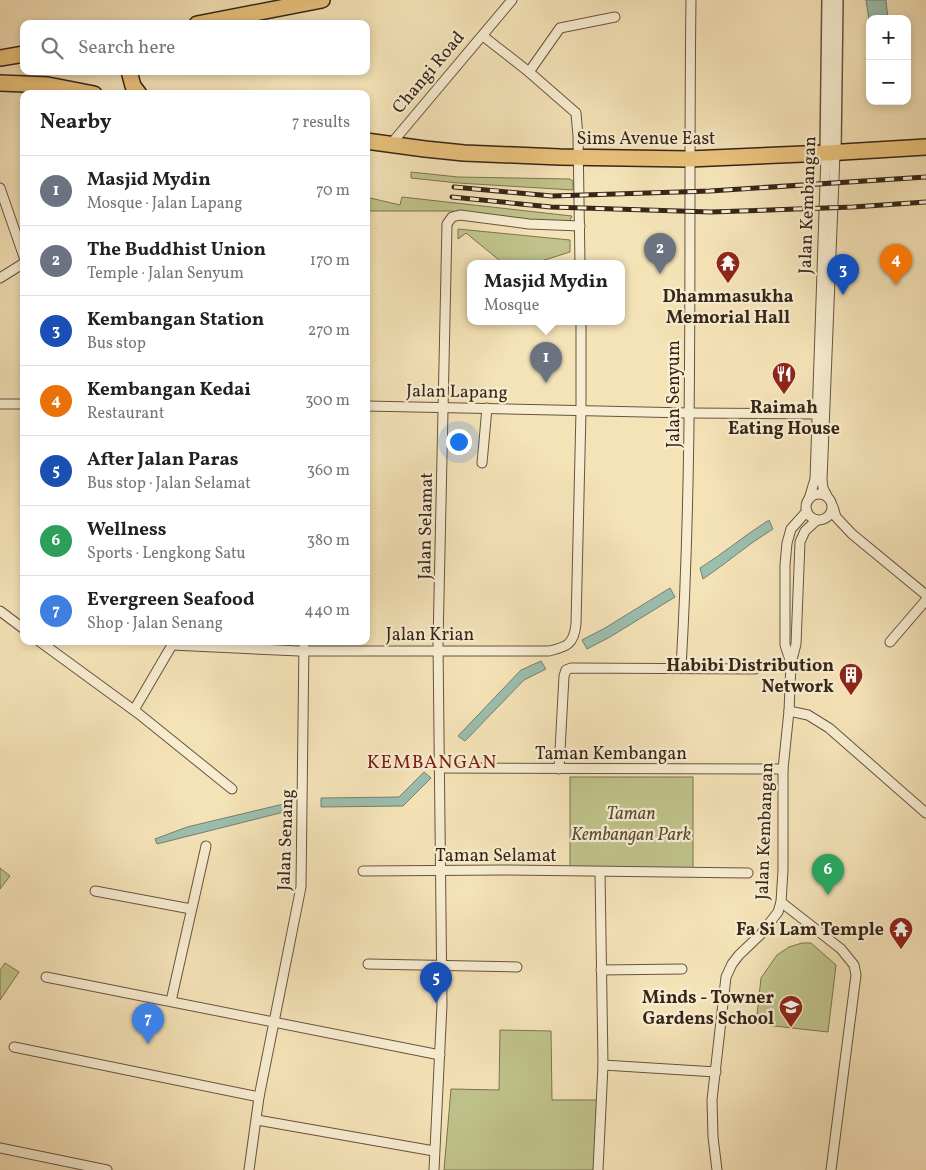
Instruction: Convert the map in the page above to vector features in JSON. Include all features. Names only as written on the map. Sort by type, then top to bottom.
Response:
[{"type":"main road","points":[[218,20],[322,0]]},
{"type":"main road","points":[[0,58],[20,55]]},
{"type":"main road","points":[[130,75],[136,90]]},
{"type":"main road","points":[[0,83],[48,85],[74,90]]},
{"type":"main road","name":"Sims Avenue East","points":[[370,141],[464,152],[689,159],[926,147]]},
{"type":"street","name":"Changi Road","points":[[391,144],[512,0]]},
{"type":"street","name":"Jalan Senyum","points":[[681,668],[686,572],[689,413],[691,0]]},
{"type":"street","name":"Jalan Kembangan","points":[[791,663],[785,645],[785,565],[787,543],[791,528],[806,511],[806,504],[815,479],[816,414],[831,153],[828,0]]},
{"type":"street","name":"Jalan Kembangan","points":[[718,1170],[712,1118],[726,977],[739,955],[761,934],[778,912],[781,902],[783,870],[783,769],[790,712],[791,663],[796,644],[800,542],[805,531],[831,514],[833,507],[831,501],[826,496],[822,480],[837,0]]},
{"type":"street","points":[[529,72],[560,28],[615,17]]},
{"type":"street","points":[[483,36],[529,72],[576,113],[578,120],[580,260]]},
{"type":"street","points":[[0,188],[20,246]]},
{"type":"street","name":"Jalan Selamat","points":[[434,1170],[440,1055],[438,650],[447,224],[452,217],[460,215],[530,224],[580,226]]},
{"type":"street","points":[[0,278],[20,266]]},
{"type":"street","points":[[580,325],[581,411]]},
{"type":"street","points":[[0,404],[20,404]]},
{"type":"street","name":"Jalan Lapang","points":[[370,406],[816,414]]},
{"type":"street","points":[[482,463],[487,408]]},
{"type":"street","name":"Jalan Krian","points":[[260,645],[438,650],[548,651],[564,648],[572,640],[576,624],[581,411]]},
{"type":"street","points":[[809,499],[811,496],[819,494],[826,496]]},
{"type":"street","points":[[833,507],[836,517],[852,534],[926,595]]},
{"type":"street","points":[[806,511],[811,517],[821,519],[852,534]]},
{"type":"street","points":[[890,642],[926,600]]},
{"type":"street","points":[[0,611],[20,626]]},
{"type":"street","points":[[47,645],[134,710],[232,789]]},
{"type":"street","points":[[134,710],[171,645]]},
{"type":"street","name":"Jalan Senang","points":[[249,1170],[259,1097],[302,887],[304,646]]},
{"type":"street","points":[[560,769],[561,713],[566,670],[571,668],[755,668]]},
{"type":"street","points":[[790,712],[808,715],[829,728],[926,813]]},
{"type":"street","name":"Taman Kembangan","points":[[439,768],[783,769]]},
{"type":"street","points":[[171,1001],[206,846]]},
{"type":"street","name":"Taman Selamat","points":[[363,871],[748,873]]},
{"type":"street","points":[[598,1170],[603,1065],[600,872]]},
{"type":"street","points":[[95,891],[191,909]]},
{"type":"street","points":[[781,902],[841,949],[854,965],[856,975],[831,1170]]},
{"type":"street","points":[[368,964],[517,967]]},
{"type":"street","points":[[601,970],[682,969]]},
{"type":"street","points":[[46,977],[440,1055]]},
{"type":"street","points":[[14,1047],[259,1097]]},
{"type":"street","points":[[603,1065],[716,1072]]},
{"type":"street","points":[[257,1120],[434,1151]]},
{"type":"street","points":[[0,1148],[107,1170]]},
{"type":"green space","points":[[411,172],[458,177],[570,179],[573,181],[573,190],[458,183],[411,178]]},
{"type":"green space","points":[[402,197],[572,216],[569,222],[527,221],[452,211],[370,211],[370,198],[400,205]]},
{"type":"green space","points":[[458,229],[570,240],[570,252],[545,260],[499,260],[466,233],[458,239]]},
{"type":"green space","name":"Taman Kembangan Park","points":[[570,777],[693,777],[693,869],[570,869]]},
{"type":"green space","points":[[0,868],[10,876],[0,889]]},
{"type":"green space","points":[[802,943],[811,943],[836,965],[828,1032],[756,1024],[761,978],[777,955],[789,947]]},
{"type":"green space","points":[[5,963],[19,972],[0,1000],[0,970]]},
{"type":"green space","points":[[500,1030],[551,1031],[552,1100],[600,1100],[598,1170],[444,1170],[451,1089],[499,1090]]},
{"type":"shaded area","points":[[866,0],[886,0],[888,15],[868,15]]},
{"type":"shaded area","points":[[769,520],[773,529],[703,579],[700,568]]},
{"type":"shaded area","points":[[670,588],[675,597],[587,649],[582,640]]},
{"type":"shaded area","points":[[541,661],[546,669],[524,680],[465,741],[458,736],[521,670]]},
{"type":"shaded area","points":[[424,772],[431,778],[403,806],[321,807],[321,798],[399,797]]},
{"type":"shaded area","points":[[292,802],[292,810],[157,844],[155,839],[187,827]]},
{"type":"railway","points":[[454,187],[552,196],[710,191],[926,177]]},
{"type":"railway","points":[[452,197],[551,207],[711,212],[853,207],[926,202]]},
{"type":"place","name":"The Buddhist Union","points":[[660,274]]},
{"type":"place","name":"Dhammasukha Memorial Hall","points":[[728,284]]},
{"type":"place","name":"Kembangan Kedai","points":[[896,285]]},
{"type":"place","name":"Kembangan Station","points":[[843,295]]},
{"type":"place","name":"Masjid Mydin","points":[[546,383]]},
{"type":"place","name":"Raimah Eating House","points":[[784,395]]},
{"type":"place","name":"Habibi Distribution Network","points":[[851,696]]},
{"type":"place","name":"Wellness","points":[[828,895]]},
{"type":"place","name":"Fa Si Lam Temple","points":[[901,950]]},
{"type":"place","name":"After Jalan Paras","points":[[436,1003]]},
{"type":"place","name":"Minds - Towner Gardens School","points":[[791,1028]]},
{"type":"place","name":"Evergreen Seafood","points":[[148,1044]]},
{"type":"district","name":"KEMBANGAN","points":[[432,761]]}]
